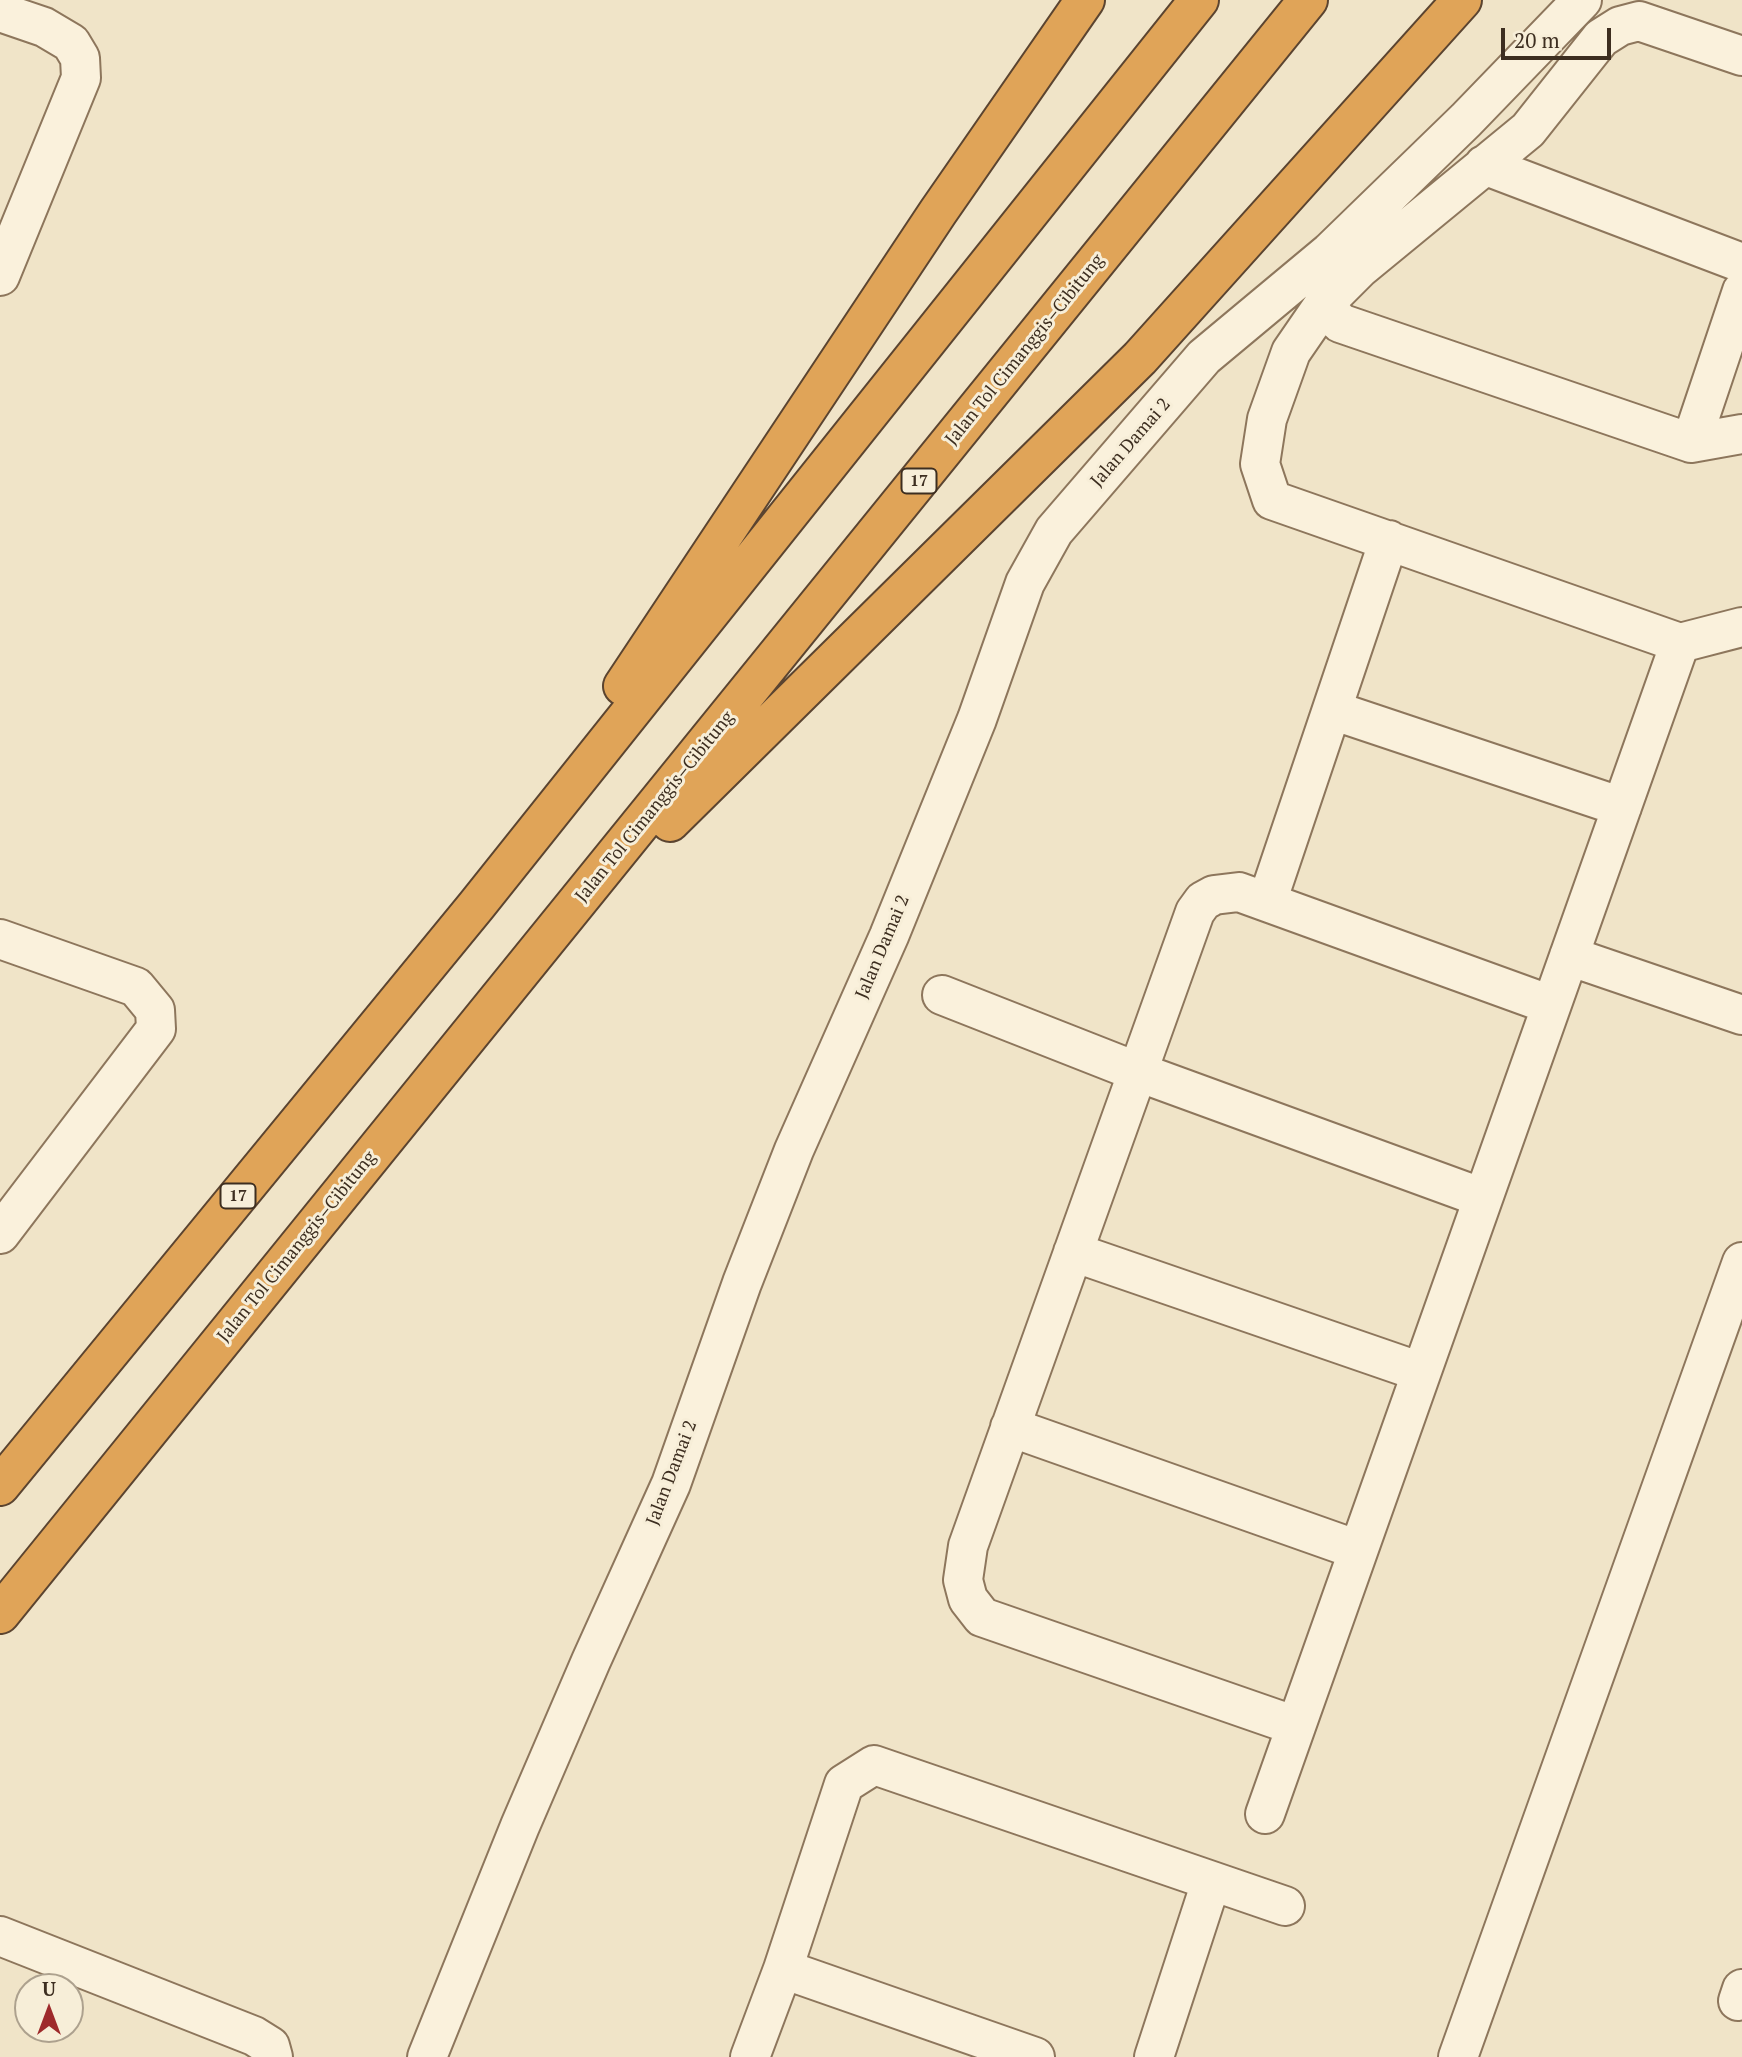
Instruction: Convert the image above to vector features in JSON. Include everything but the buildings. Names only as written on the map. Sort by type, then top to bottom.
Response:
[{"type":"highway","points":[[476,906],[939,212],[1085,0]]},
{"type":"highway","name":"17","points":[[0,1486],[476,906],[1199,0]]},
{"type":"highway","name":"Jalan Tol Cimanggis–Cibitung","points":[[0,1614],[1308,0]]},
{"type":"highway","points":[[529,962],[1140,358],[1462,0]]},
{"type":"street","name":"Jalan Damai 2","points":[[426,2057],[591,1661],[671,1484],[742,1283],[789,1162],[889,936],[972,732],[1025,583],[1048,541],[1205,357],[1330,252],[1466,120],[1582,0]]},
{"type":"street","points":[[0,12],[49,14],[80,58],[81,78],[0,276]]},
{"type":"street","points":[[1742,56],[1639,21],[1620,26],[1601,38],[1528,130],[1360,268],[1324,304],[1291,352],[1266,419],[1260,464],[1272,500],[1680,643],[1742,627]]},
{"type":"street","points":[[1484,165],[1742,263]]},
{"type":"street","points":[[1691,443],[1742,291]]},
{"type":"street","points":[[1324,304],[1340,323],[1691,443],[1742,433]]},
{"type":"street","points":[[1266,902],[1389,540]]},
{"type":"street","points":[[1265,1814],[1680,643]]},
{"type":"street","points":[[1332,710],[1622,807]]},
{"type":"street","points":[[1296,1727],[982,1617],[968,1599],[963,1580],[966,1557],[1010,1427],[1195,912],[1203,901],[1239,892],[1551,1005]]},
{"type":"street","points":[[0,939],[136,987],[155,1010],[156,1029],[0,1234]]},
{"type":"street","points":[[1569,956],[1742,1015]]},
{"type":"street","points":[[942,995],[1138,1072],[1483,1198]]},
{"type":"street","points":[[1073,1252],[1421,1372]]},
{"type":"street","points":[[1458,2057],[1742,1262]]},
{"type":"street","points":[[1010,1427],[1358,1550]]},
{"type":"street","points":[[750,2057],[783,1969],[844,1784],[874,1765],[1285,1906]]},
{"type":"street","points":[[1154,2057],[1211,1882]]},
{"type":"street","points":[[0,1936],[254,2036],[270,2046],[273,2057]]},
{"type":"street","points":[[783,1969],[1035,2057]]}]
